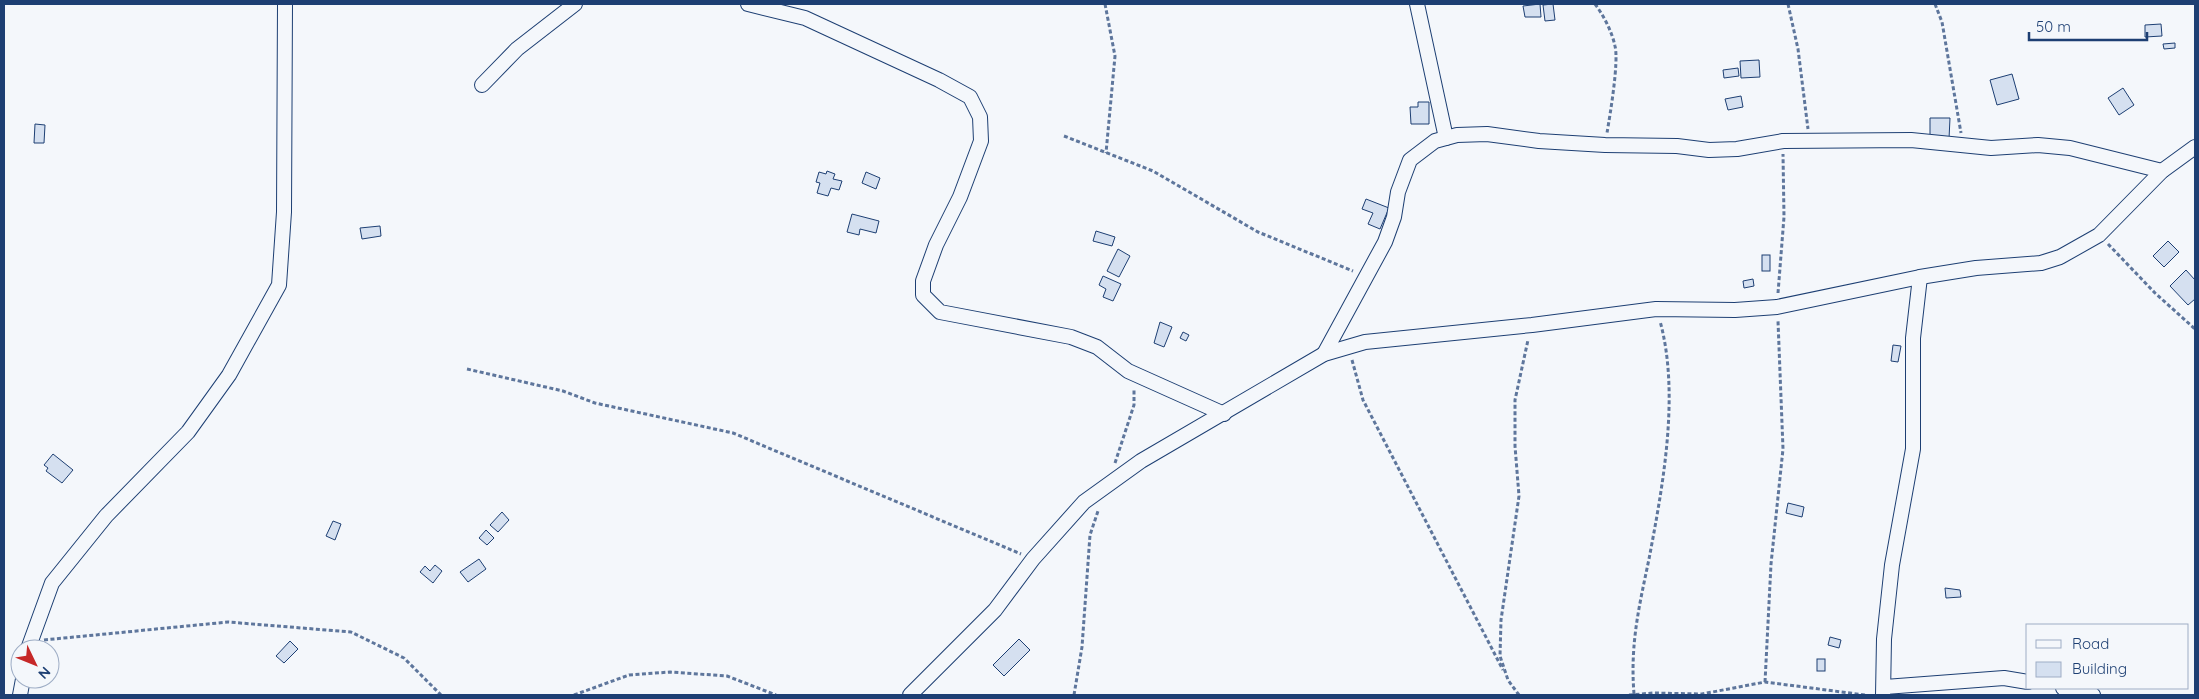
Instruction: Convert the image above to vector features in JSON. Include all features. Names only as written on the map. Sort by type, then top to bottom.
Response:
[{"type":"street","points":[[31,639],[52,583],[106,516],[188,432],[229,375],[279,285],[284,212],[286,4]]},
{"type":"street","points":[[482,85],[517,49],[575,4]]},
{"type":"street","points":[[748,4],[805,18],[939,80],[970,97],[980,117],[981,140],[960,197],[936,245],[923,281],[923,295],[929,304],[940,312],[1071,337],[1096,347],[1135,374],[1224,414]]},
{"type":"street","points":[[1417,4],[1446,138]]},
{"type":"street","points":[[1324,354],[1385,242],[1394,217],[1398,192],[1410,160],[1435,141],[1458,134],[1487,134],[1539,141],[1644,145],[1709,150],[1737,149],[1783,141],[1911,140],[1991,148],[2038,145],[2070,148],[2162,172]]},
{"type":"street","points":[[910,695],[995,610],[1032,559],[1084,502],[1141,461],[1324,354],[1365,342],[1532,325],[1656,309],[1735,310],[1777,307],[1920,277],[1976,268],[2041,263],[2060,257],[2099,235],[2162,172],[2195,147]]},
{"type":"street","points":[[1920,277],[1913,338],[1913,449],[1892,565],[1884,639],[1884,691],[2004,678],[2026,682]]},
{"type":"street","points":[[2068,689],[2093,695]]},
{"type":"path","points":[[1105,4],[1114,56],[1106,153]]},
{"type":"path","points":[[1595,4],[1607,24],[1616,48],[1611,110],[1605,145]]},
{"type":"path","points":[[1788,4],[1798,48],[1810,141]]},
{"type":"path","points":[[1935,4],[1942,22],[1964,146]]},
{"type":"path","points":[[1064,136],[1153,171],[1258,232],[1367,278]]},
{"type":"path","points":[[1765,682],[1771,564],[1783,449],[1777,307],[1784,217],[1783,141]]},
{"type":"path","points":[[2099,235],[2155,293],[2195,329]]},
{"type":"path","points":[[1634,694],[1632,646],[1654,529],[1668,412],[1667,347],[1656,309]]},
{"type":"path","points":[[1508,680],[1500,656],[1501,620],[1519,496],[1515,446],[1515,400],[1522,361],[1532,325]]},
{"type":"path","points":[[1348,347],[1364,400],[1508,680],[1519,695]]},
{"type":"path","points":[[467,369],[563,391],[596,404],[733,433],[1032,559]]},
{"type":"path","points":[[1110,482],[1134,405],[1135,374]]},
{"type":"path","points":[[1074,695],[1082,646],[1090,535],[1098,508]]},
{"type":"path","points":[[60,642],[228,622],[351,632],[404,658],[441,695]]},
{"type":"path","points":[[574,695],[629,675],[670,672],[727,676],[776,695]]},
{"type":"path","points":[[1629,695],[1702,695],[1765,682],[1864,695]]},
{"type":"building","points":[[1540,4],[1541,17],[1525,17],[1523,6]]},
{"type":"building","points":[[1553,4],[1555,20],[1545,21],[1543,5]]},
{"type":"building","points":[[2161,24],[2162,36],[2145,37],[2145,25]]},
{"type":"building","points":[[2175,43],[2175,48],[2164,49],[2163,44]]},
{"type":"building","points":[[1759,60],[1760,77],[1741,78],[1740,61]]},
{"type":"building","points":[[1738,68],[1739,76],[1724,78],[1723,70]]},
{"type":"building","points":[[2012,74],[2019,99],[1997,105],[1990,80]]},
{"type":"building","points":[[2123,88],[2134,105],[2119,115],[2108,98]]},
{"type":"building","points":[[1741,96],[1743,107],[1728,110],[1725,99]]},
{"type":"building","points":[[1418,102],[1429,102],[1429,124],[1411,124],[1410,107],[1418,107]]},
{"type":"building","points":[[1930,118],[1950,118],[1949,139],[1930,139]]},
{"type":"building","points":[[35,124],[45,125],[44,143],[34,143]]},
{"type":"building","points":[[827,171],[835,174],[833,179],[842,181],[839,190],[831,188],[828,196],[817,193],[820,183],[816,182],[819,172],[826,174]]},
{"type":"building","points":[[866,172],[880,178],[876,189],[862,183]]},
{"type":"building","points":[[1366,199],[1389,208],[1380,229],[1368,224],[1373,213],[1362,209]]},
{"type":"building","points":[[852,214],[879,221],[876,233],[860,229],[859,235],[847,232]]},
{"type":"building","points":[[380,226],[381,236],[362,239],[360,228]]},
{"type":"building","points":[[1096,231],[1115,237],[1112,246],[1093,241]]},
{"type":"building","points":[[2168,241],[2179,252],[2164,267],[2153,256]]},
{"type":"building","points":[[1118,249],[1130,256],[1119,277],[1107,271]]},
{"type":"building","points":[[1762,255],[1770,255],[1770,271],[1762,271]]},
{"type":"building","points":[[2186,270],[2195,280],[2195,299],[2188,305],[2170,286]]},
{"type":"building","points":[[1103,276],[1121,284],[1113,301],[1103,297],[1106,289],[1099,285]]},
{"type":"building","points":[[1753,279],[1754,286],[1744,288],[1743,281]]},
{"type":"building","points":[[1160,322],[1172,327],[1164,347],[1154,343]]},
{"type":"building","points":[[1183,332],[1189,335],[1186,341],[1180,338]]},
{"type":"building","points":[[1893,345],[1901,346],[1898,362],[1891,361]]},
{"type":"building","points":[[53,454],[73,470],[62,483],[46,471],[48,468],[44,465]]},
{"type":"building","points":[[1788,503],[1804,507],[1802,517],[1786,513]]},
{"type":"building","points":[[502,512],[509,520],[498,532],[490,525]]},
{"type":"building","points":[[333,521],[341,524],[335,540],[326,536]]},
{"type":"building","points":[[486,530],[494,538],[487,545],[479,538]]},
{"type":"building","points":[[479,559],[486,569],[468,582],[460,572]]},
{"type":"building","points":[[435,565],[442,571],[433,583],[420,572],[425,566],[430,571]]},
{"type":"building","points":[[1945,588],[1960,590],[1961,597],[1946,598]]},
{"type":"building","points":[[1830,637],[1841,640],[1839,648],[1828,645]]},
{"type":"building","points":[[1019,639],[1030,650],[1004,676],[993,665]]},
{"type":"building","points":[[290,641],[298,649],[284,663],[276,656]]},
{"type":"building","points":[[1817,659],[1825,659],[1825,671],[1817,671]]}]
